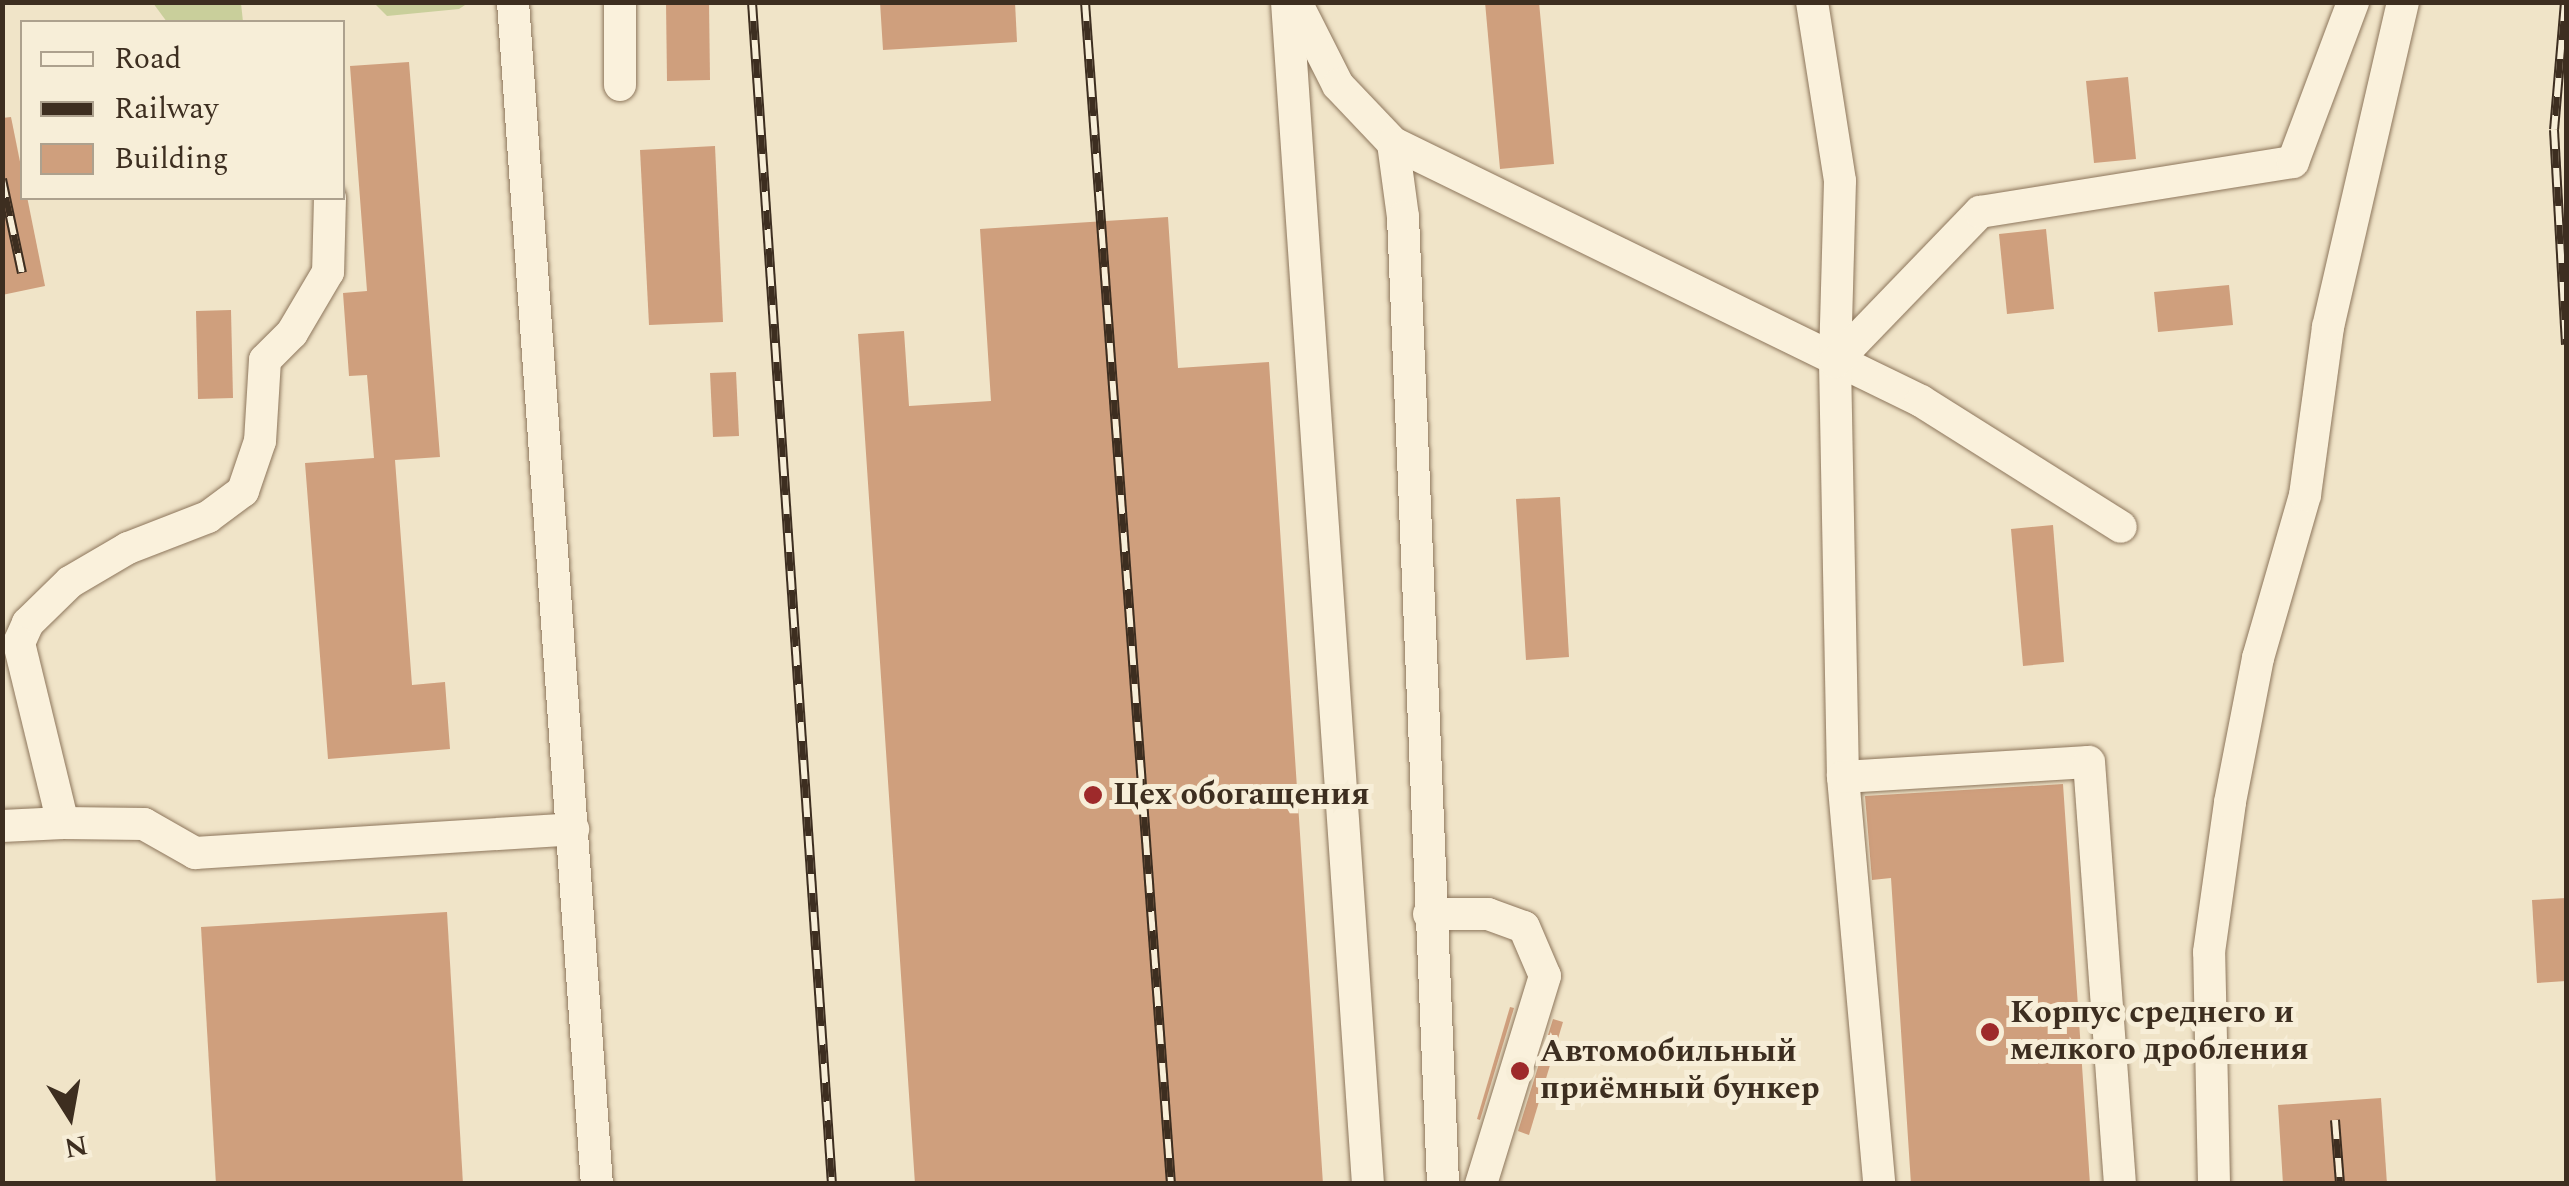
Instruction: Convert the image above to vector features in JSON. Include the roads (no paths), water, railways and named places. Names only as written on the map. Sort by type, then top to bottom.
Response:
[{"type":"lane","points":[[514,2],[597,1184]]},
{"type":"lane","points":[[620,2],[620,85]]},
{"type":"lane","points":[[1286,2],[1368,1184]]},
{"type":"lane","points":[[1296,2],[1338,86],[1393,143],[1921,401],[2121,526]]},
{"type":"lane","points":[[1812,2],[1840,181],[1835,362],[1843,777],[1879,1184]]},
{"type":"lane","points":[[1835,362],[1980,212],[2293,162],[2353,2]]},
{"type":"lane","points":[[2214,1184],[2209,952],[2230,802],[2258,658],[2306,495],[2328,327],[2403,2]]},
{"type":"lane","points":[[1393,143],[1402,217],[1443,1184]]},
{"type":"lane","points":[[63,823],[19,643],[46,602],[70,582],[128,548],[219,512],[243,491],[260,440],[264,360],[292,332],[328,272],[330,200]]},
{"type":"lane","points":[[1843,777],[2088,762],[2120,1184]]},
{"type":"lane","points":[[2,826],[144,824],[196,852],[573,828]]},
{"type":"lane","points":[[1429,914],[1508,920],[1524,927],[1542,961],[1545,989],[1482,1184]]},
{"type":"railway","points":[[752,2],[832,1184]]},
{"type":"railway","points":[[1085,2],[1171,1184]]},
{"type":"railway","points":[[2565,2],[2554,130],[2566,345]]},
{"type":"railway","points":[[2,179],[22,273]]},
{"type":"railway","points":[[2335,1120],[2340,1184]]},
{"type":"place","name":"Цех обогащения","points":[[1093,795]]},
{"type":"place","name":"Корпус среднего и мелкого дробления","points":[[1990,1032]]},
{"type":"place","name":"Автомобильный приёмный бункер","points":[[1520,1071]]}]
